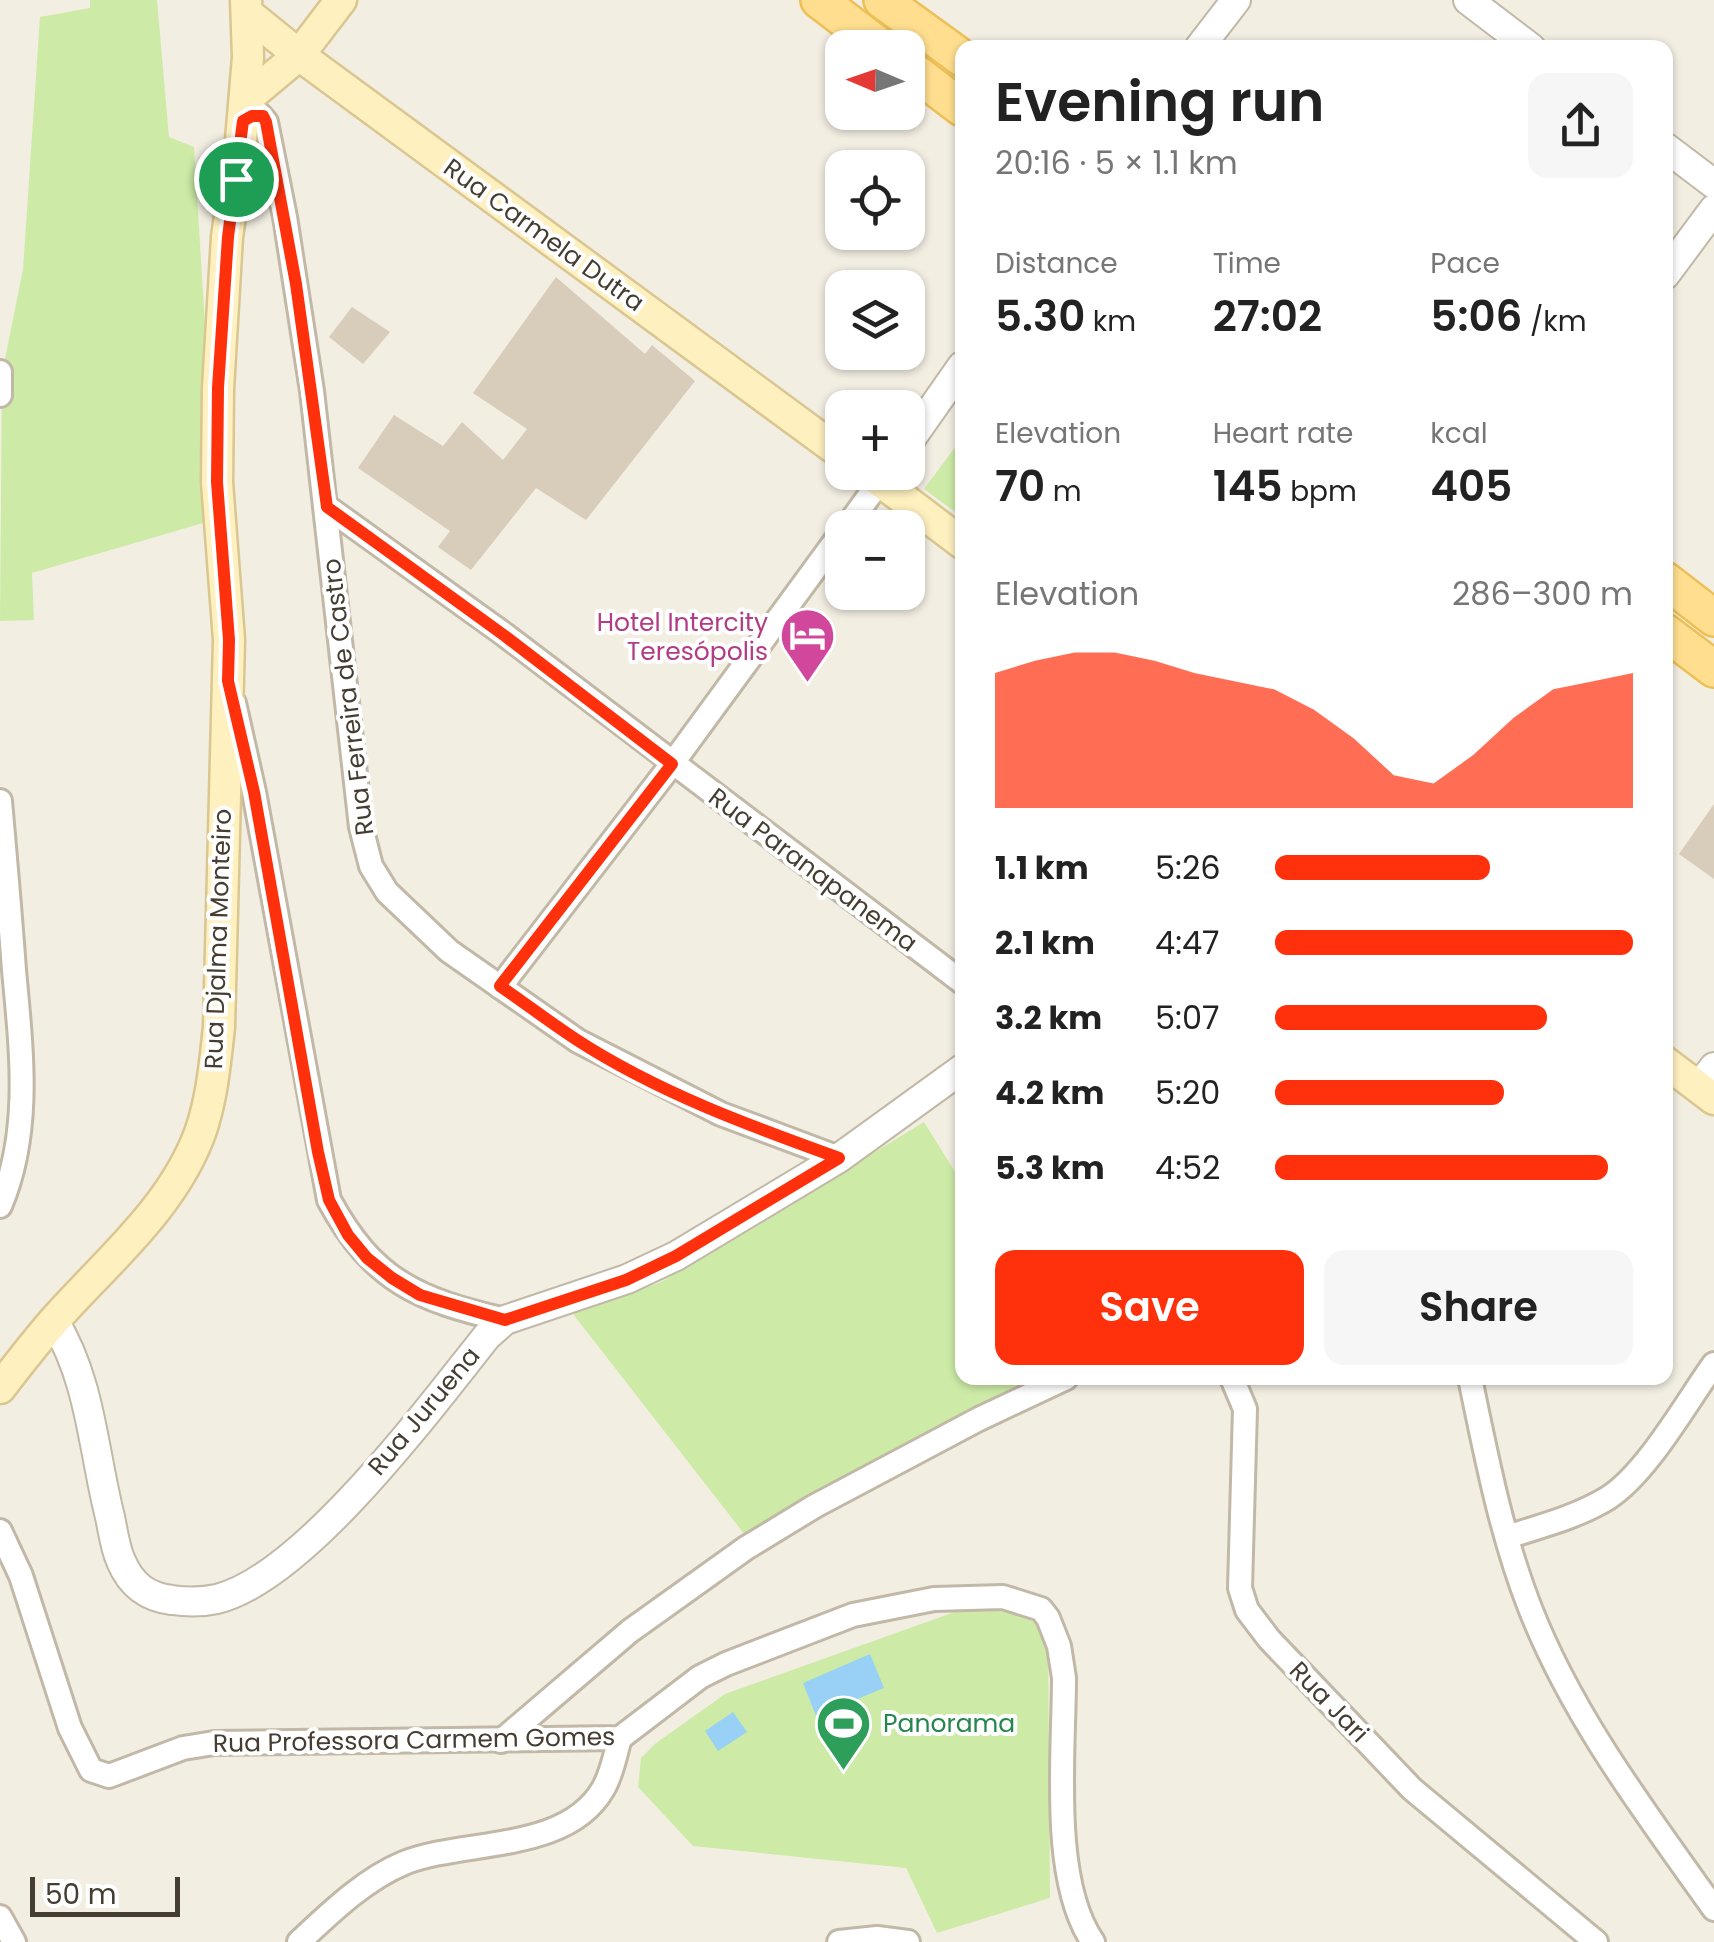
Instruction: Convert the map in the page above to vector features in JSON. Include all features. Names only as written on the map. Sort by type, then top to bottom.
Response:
[{"type":"main road","points":[[244,110],[299,55],[341,0]]},
{"type":"main road","points":[[819,0],[858,30]]},
{"type":"main road","points":[[882,0],[955,53]]},
{"type":"main road","name":"Rua Carmela Dutra","points":[[246,6],[299,55],[825,442]]},
{"type":"main road","name":"Rua Djalma Monteiro","points":[[0,1388],[54,1321],[153,1213],[178,1179],[200,1134],[214,1080],[219,1027],[229,640],[217,482],[218,388],[228,237],[244,110],[246,6]]},
{"type":"main road","points":[[925,79],[955,103]]},
{"type":"main road","points":[[896,490],[955,537]]},
{"type":"main road","points":[[1673,586],[1714,618]]},
{"type":"main road","points":[[1673,638],[1714,669]]},
{"type":"main road","points":[[1673,1066],[1709,1084]]},
{"type":"street","points":[[1205,40],[1236,0]]},
{"type":"street","points":[[1468,0],[1520,40]]},
{"type":"street","name":"Rua Ferreira de Castro","points":[[244,110],[260,114],[266,122],[296,284],[327,507],[361,827],[371,866],[386,892],[449,950],[578,1041],[721,1114],[839,1158]]},
{"type":"street","points":[[1673,153],[1714,184]]},
{"type":"street","points":[[1673,263],[1714,209]]},
{"type":"street","points":[[0,372],[0,395]]},
{"type":"street","points":[[925,419],[955,376]]},
{"type":"street","name":"Rua Paranapanema","points":[[327,507],[505,636],[955,977]]},
{"type":"street","points":[[500,986],[672,764],[825,556]]},
{"type":"street","points":[[228,681],[251,775],[329,1200],[348,1235],[367,1258],[392,1278],[420,1295],[505,1320]]},
{"type":"street","points":[[0,802],[22,1060],[16,1153],[0,1206]]},
{"type":"street","name":"Rua Juruena","points":[[54,1321],[81,1374],[120,1560],[144,1594],[188,1602],[218,1599],[250,1585],[294,1556],[377,1468],[487,1336],[505,1320],[626,1280],[676,1256],[839,1158],[955,1074]]},
{"type":"street","points":[[1507,1537],[1580,1513],[1632,1478],[1714,1364]]},
{"type":"street","points":[[501,1741],[617,1641],[746,1548],[832,1497],[1051,1385]]},
{"type":"street","name":"Rua Jari","points":[[1235,1385],[1245,1409],[1240,1588],[1247,1610],[1269,1639],[1412,1789],[1596,1942]]},
{"type":"street","points":[[1472,1385],[1507,1537],[1529,1606],[1583,1718],[1714,1909]]},
{"type":"street","name":"Rua Professora Carmem Gomes","points":[[0,1531],[21,1576],[70,1728],[91,1770],[109,1776],[183,1748],[214,1743],[620,1738],[700,1677],[853,1615],[892,1605],[973,1596],[1026,1602],[1048,1618],[1059,1646],[1064,1678],[1067,1874],[1075,1906],[1093,1942]]},
{"type":"street","points":[[299,1942],[358,1892],[402,1864],[431,1854],[495,1845],[560,1827],[601,1793],[620,1738]]},
{"type":"street","points":[[0,1917],[14,1942]]},
{"type":"street","points":[[839,1942],[877,1938],[908,1942]]},
{"type":"green space","points":[[90,0],[157,0],[169,137],[194,147],[217,519],[32,573],[34,620],[0,621],[2,374],[23,269],[40,17],[90,8]]},
{"type":"green space","points":[[955,447],[955,512],[925,488]]},
{"type":"green space","points":[[924,1122],[955,1172],[955,1385],[1031,1385],[745,1535],[573,1314],[661,1282]]},
{"type":"green space","name":"Panorama","points":[[994,1598],[1048,1631],[1050,1898],[937,1933],[906,1868],[693,1846],[638,1787],[641,1758],[725,1694]]},
{"type":"water","points":[[870,1654],[884,1688],[816,1716],[803,1683]]},
{"type":"water","points":[[733,1712],[747,1732],[718,1751],[705,1731]]},
{"type":"building","points":[[556,277],[645,354],[652,345],[695,381],[586,520],[536,488],[471,570],[438,547],[450,531],[358,468],[394,415],[443,446],[462,422],[503,460],[527,429],[473,393]]},
{"type":"building","points":[[352,307],[390,332],[363,364],[329,337]]},
{"type":"building","points":[[1714,804],[1714,879],[1679,854]]},
{"type":"place","name":"Hotel Intercity Teresópolis","points":[[807,685]]},
{"type":"place","name":"Panorama","points":[[844,1772]]},
{"type":"route","points":[[260,114],[266,122],[285,217],[327,507],[672,764],[500,986],[578,1041],[629,1069],[721,1114],[839,1158],[676,1256],[626,1280],[505,1320],[420,1295],[392,1278],[367,1258],[348,1235],[329,1200],[254,792],[228,681],[229,640],[217,482],[218,388],[236,179],[243,121],[260,114]]}]
